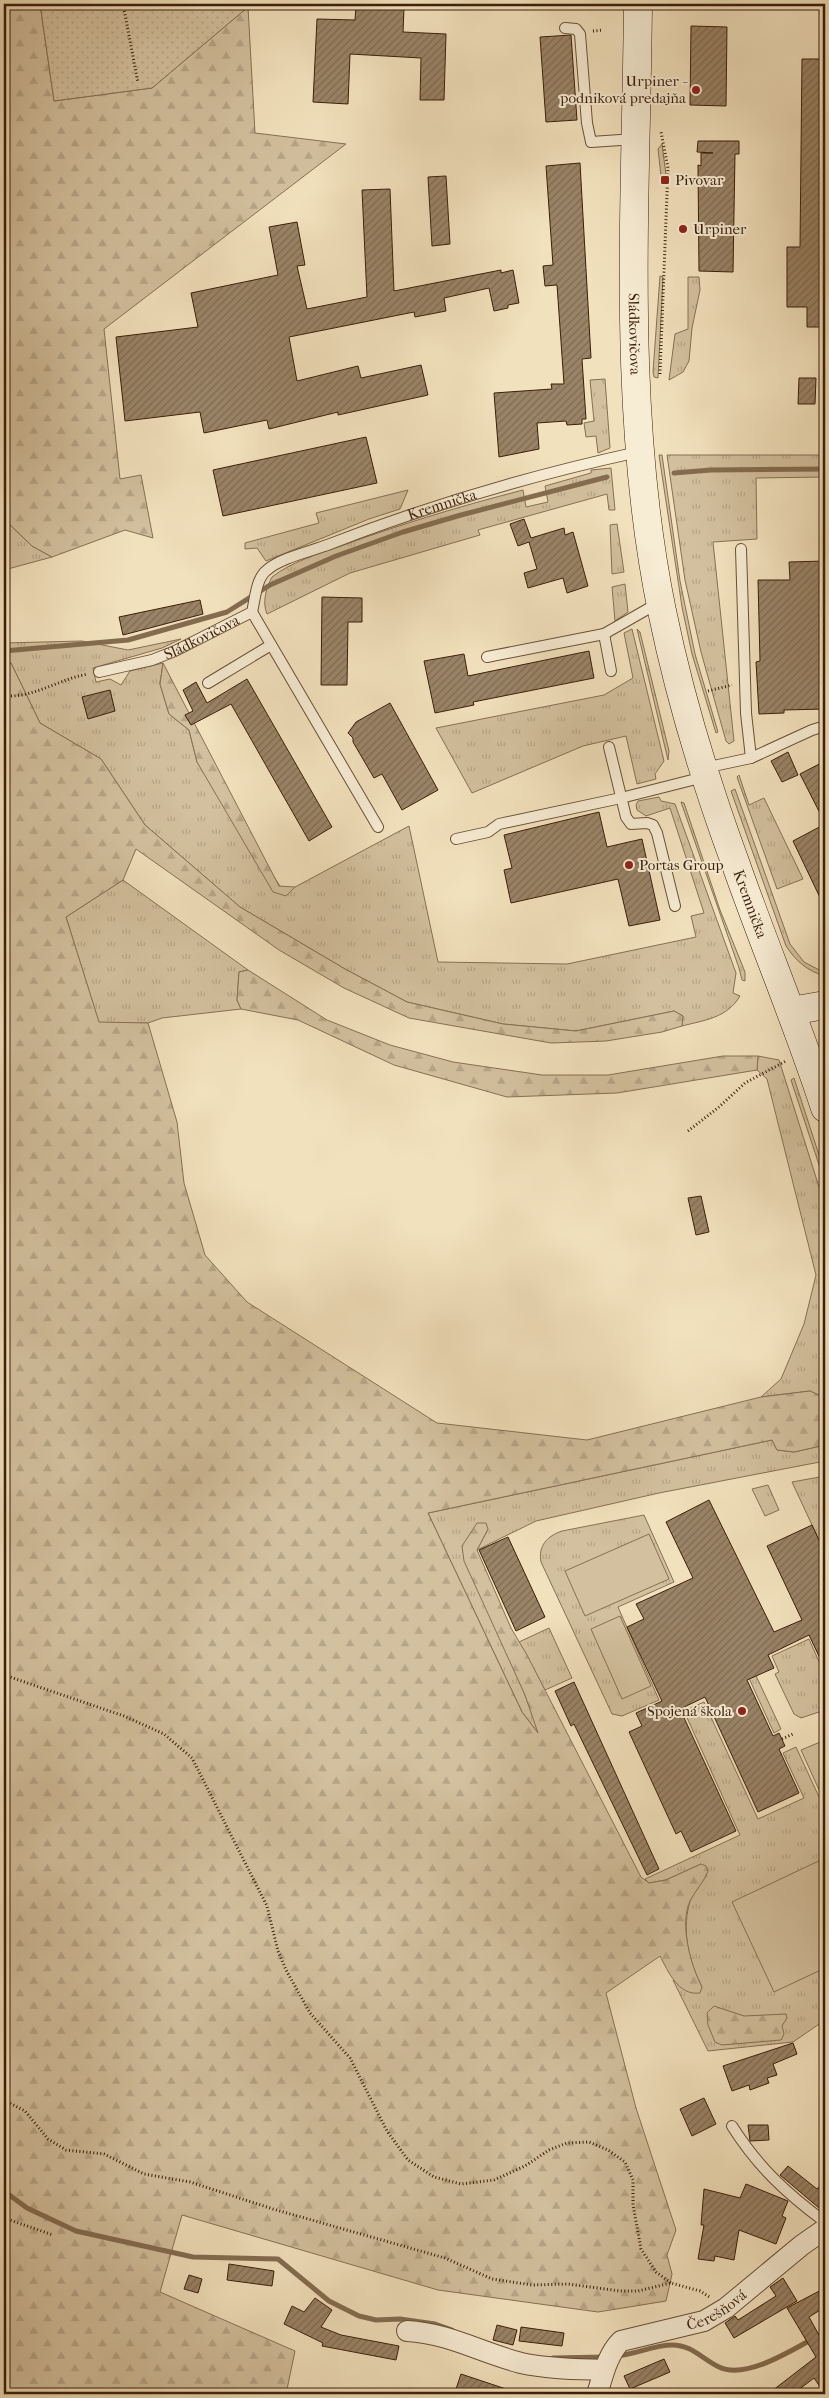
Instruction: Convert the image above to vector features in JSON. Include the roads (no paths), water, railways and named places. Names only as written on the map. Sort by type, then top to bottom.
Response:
[{"type":"main road","name":"Sládkovičova","points":[[638,4],[649,135],[634,368],[639,452],[649,529]]},
{"type":"main road","name":"Kremnička","points":[[649,529],[660,602],[706,772],[734,861],[805,1048],[825,1108]]},
{"type":"main road","points":[[791,1011],[825,1004]]},
{"type":"street","name":"Čerešňová","points":[[407,2331],[428,2332],[521,2363],[546,2368],[609,2361],[621,2341],[686,2327],[704,2321],[726,2308],[802,2245],[825,2229]]},
{"type":"street","points":[[597,2394],[609,2361]]},
{"type":"lane","points":[[565,28],[576,29],[580,34],[587,123],[591,142],[649,135]]},
{"type":"lane","name":"Kremnička","points":[[259,584],[261,576],[267,569],[406,515],[459,498],[639,452]]},
{"type":"lane","points":[[741,549],[745,682],[754,756]]},
{"type":"lane","name":"Sládkovičova","points":[[99,672],[121,668],[175,651],[252,612],[259,584]]},
{"type":"lane","points":[[486,657],[604,634],[660,602]]},
{"type":"lane","points":[[252,612],[378,827]]},
{"type":"lane","points":[[604,634],[611,671]]},
{"type":"lane","points":[[208,683],[271,646]]},
{"type":"lane","points":[[456,839],[488,832],[500,824],[621,798],[754,756],[824,728]]},
{"type":"lane","points":[[609,747],[626,817],[631,824],[647,823],[653,825],[657,833],[675,906]]},
{"type":"lane","points":[[732,2126],[766,2172],[788,2194],[825,2222]]},
{"type":"waterway","points":[[674,473],[711,470],[825,469]]},
{"type":"waterway","points":[[4,651],[128,640],[227,612],[270,585],[336,556],[403,532],[607,477]]},
{"type":"waterway","points":[[4,2191],[27,2208],[76,2231],[193,2257],[278,2259],[329,2301],[359,2316],[376,2320],[400,2319],[435,2324],[452,2330]]},
{"type":"waterway","points":[[615,2356],[672,2345],[685,2347],[719,2367],[731,2370],[744,2369],[774,2360],[825,2332]]},
{"type":"waterway","points":[[553,2358],[604,2357]]},
{"type":"place","name":"Urpiner - podniková predajňa","points":[[696,90]]},
{"type":"place","name":"Pivovar","points":[[665,180]]},
{"type":"place","name":"Urpiner","points":[[683,229]]},
{"type":"place","name":"Portas Group","points":[[629,865]]},
{"type":"place","name":"Spojená škola","points":[[742,1711]]}]
